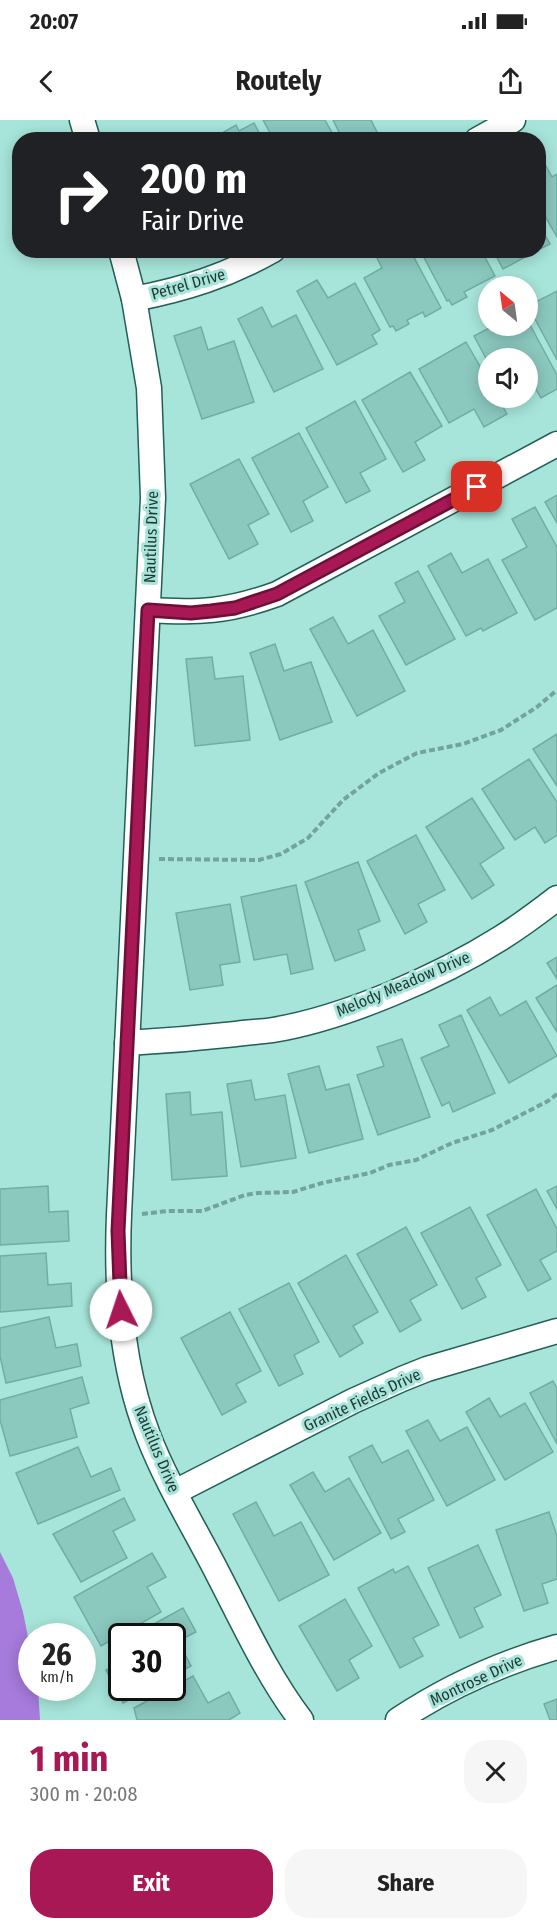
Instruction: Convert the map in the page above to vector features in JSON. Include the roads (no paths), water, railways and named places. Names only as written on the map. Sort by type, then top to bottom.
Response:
[{"type":"street","points":[[491,132],[513,120]]},
{"type":"street","name":"Nautilus Drive","points":[[123,258],[134,299],[149,388],[153,498],[118,1246],[123,1330],[137,1401],[149,1437],[175,1492],[269,1672],[301,1720]]},
{"type":"street","name":"Petrel Drive","points":[[134,299],[174,291],[203,282],[258,258]]},
{"type":"street","points":[[148,610],[191,613],[211,611],[235,608],[277,594],[557,444]]},
{"type":"street","name":"Melody Meadow Drive","points":[[127,1043],[272,1030],[340,1012],[371,1001],[456,963],[501,938],[557,898]]},
{"type":"street","name":"Granite Fields Drive","points":[[175,1492],[353,1401],[402,1379],[427,1369],[557,1331]]},
{"type":"street","name":"Montrose Drive","points":[[398,1720],[467,1681],[525,1656],[557,1647]]}]
